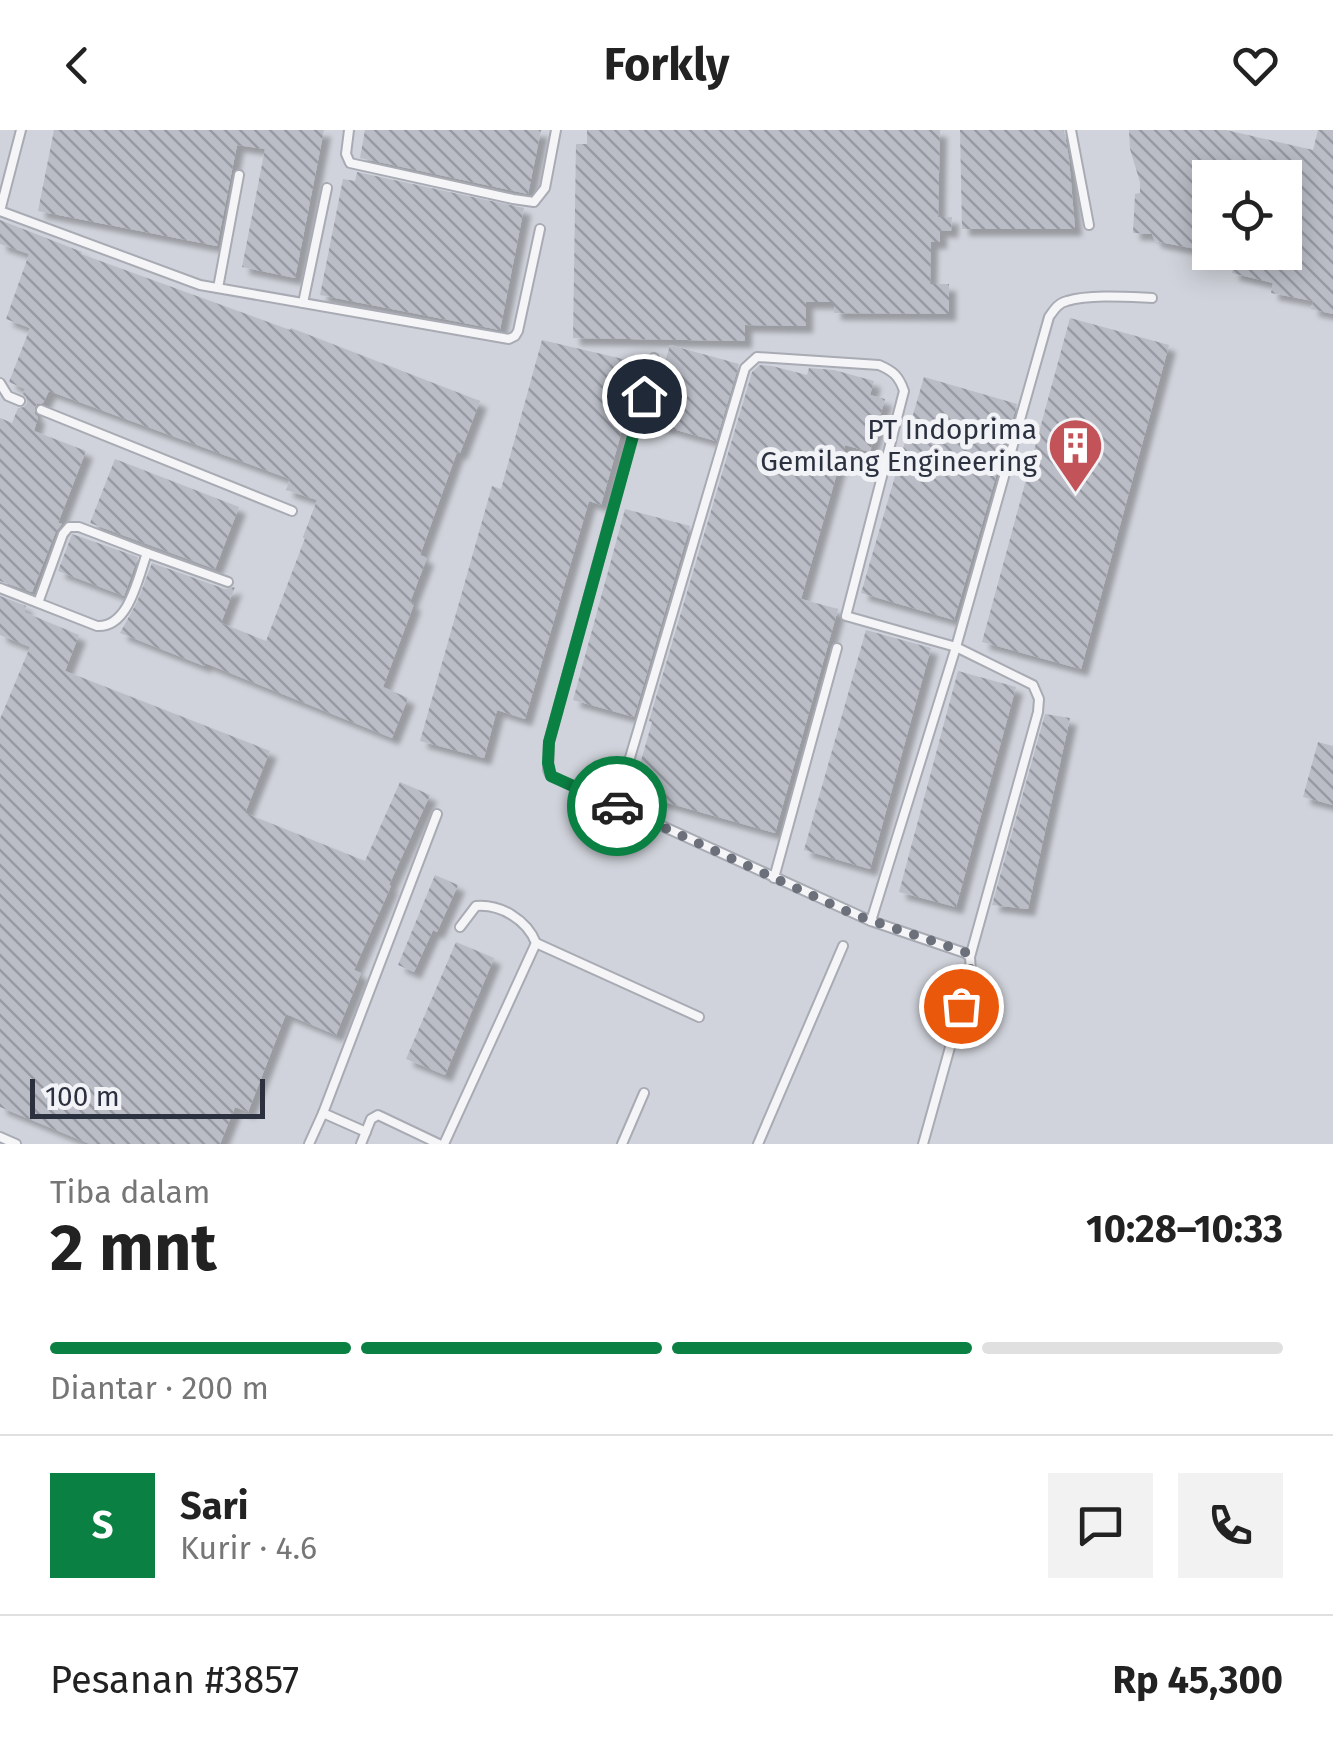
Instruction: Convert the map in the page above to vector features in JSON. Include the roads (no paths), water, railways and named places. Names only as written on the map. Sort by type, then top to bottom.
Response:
[{"type":"lane","points":[[21,130],[0,211],[200,285],[509,339],[518,331],[540,229]]},
{"type":"lane","points":[[349,130],[346,154],[350,162],[522,202],[534,202],[545,188],[556,130]]},
{"type":"lane","points":[[1071,130],[1089,226]]},
{"type":"lane","points":[[218,288],[239,175]]},
{"type":"lane","points":[[302,303],[327,188]]},
{"type":"lane","points":[[872,921],[956,647],[1049,317],[1068,300],[1152,298]]},
{"type":"lane","points":[[616,805],[745,368],[757,357],[879,365],[892,371],[900,378],[904,391],[846,616],[956,647],[1033,685],[1038,699],[970,956],[971,972],[923,1144]]},
{"type":"lane","points":[[654,358],[549,742],[551,776],[872,921],[970,956]]},
{"type":"lane","points":[[0,383],[8,396],[20,401]]},
{"type":"lane","points":[[41,410],[292,511]]},
{"type":"lane","points":[[38,603],[69,527],[80,527],[228,582]]},
{"type":"lane","points":[[0,588],[97,626],[107,626],[126,608],[147,553]]},
{"type":"lane","points":[[774,878],[837,648]]},
{"type":"lane","points":[[309,1144],[437,814]]},
{"type":"lane","points":[[460,927],[476,906],[505,912],[526,924],[536,943],[699,1017]]},
{"type":"lane","points":[[361,1144],[371,1118],[378,1115],[441,1144],[536,943]]},
{"type":"lane","points":[[758,1144],[843,946]]},
{"type":"lane","points":[[622,1144],[644,1093]]},
{"type":"lane","points":[[323,1113],[366,1132]]},
{"type":"lane","points":[[0,1137],[16,1144]]},
{"type":"place","name":"PT Indoprima Gemilang Engineering","points":[[1076,494]]}]
